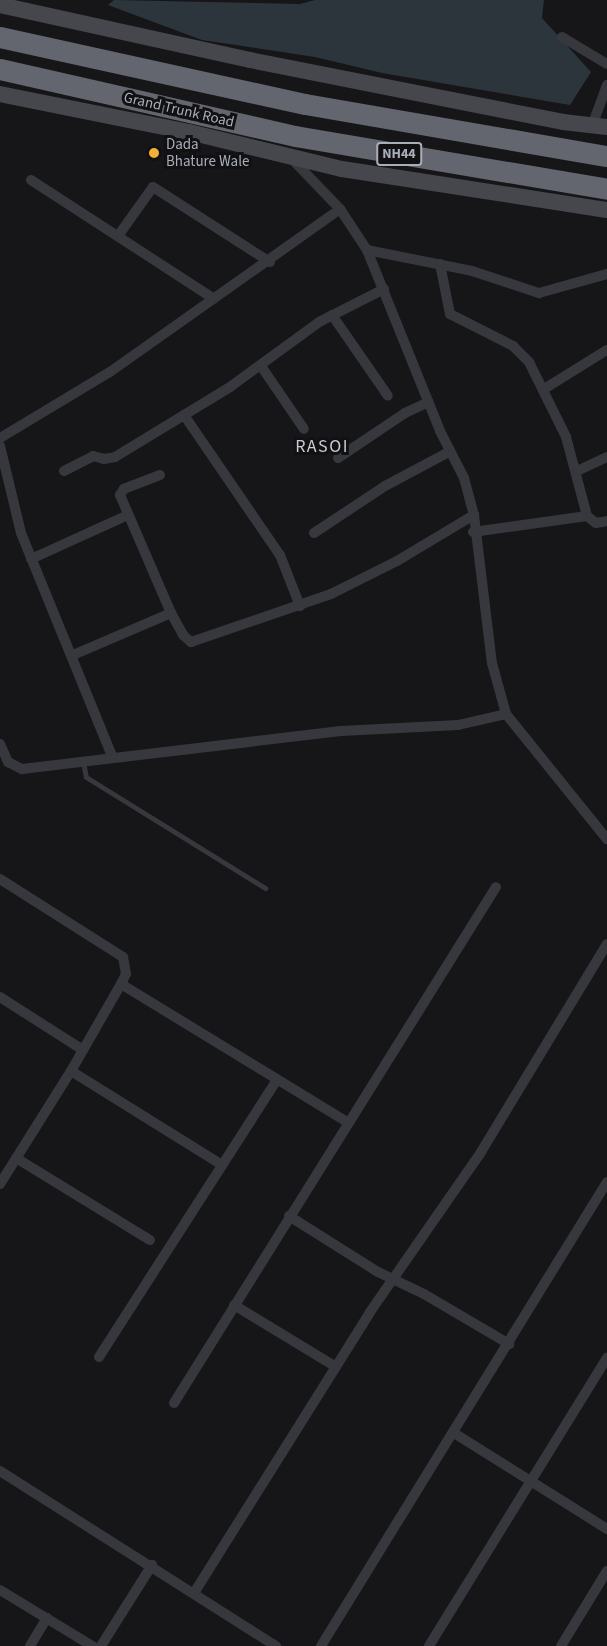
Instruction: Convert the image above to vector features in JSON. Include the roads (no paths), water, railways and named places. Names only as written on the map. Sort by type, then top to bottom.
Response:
[{"type":"highway","name":"NH44","points":[[0,37],[305,104],[607,156]]},
{"type":"highway","name":"Grand Trunk Road","points":[[0,69],[295,136],[607,189]]},
{"type":"street","points":[[0,5],[262,62],[599,126],[607,85]]},
{"type":"street","points":[[562,37],[607,64]]},
{"type":"street","points":[[0,94],[342,169],[607,210]]},
{"type":"street","points":[[289,156],[340,209],[367,250],[449,452],[464,478],[474,515],[473,532],[492,663],[506,714],[607,839]]},
{"type":"street","points":[[31,180],[214,299]]},
{"type":"street","points":[[118,236],[153,187],[270,262]]},
{"type":"street","points":[[0,438],[110,372],[270,262],[340,209]]},
{"type":"street","points":[[367,250],[440,264],[539,293],[607,274]]},
{"type":"street","points":[[440,264],[450,314],[513,346],[529,362],[544,389],[577,471],[587,516],[596,523],[607,521]]},
{"type":"street","points":[[64,471],[93,456],[110,459],[261,366],[332,315],[384,289]]},
{"type":"street","points":[[332,315],[388,396]]},
{"type":"street","points":[[544,389],[607,350]]},
{"type":"street","points":[[261,366],[304,429]]},
{"type":"street","points":[[338,458],[405,413],[429,402]]},
{"type":"street","points":[[184,415],[280,555],[300,606]]},
{"type":"street","points":[[0,446],[21,533],[73,655],[113,758]]},
{"type":"street","points":[[314,533],[385,486],[449,452]]},
{"type":"street","points":[[577,471],[607,457]]},
{"type":"street","points":[[159,475],[120,492],[126,516],[171,613],[187,640],[197,642],[300,606],[387,567],[474,515]]},
{"type":"street","points":[[31,559],[126,516]]},
{"type":"street","points":[[473,532],[587,516]]},
{"type":"street","points":[[73,655],[171,613]]},
{"type":"street","points":[[0,744],[8,762],[22,769],[341,731],[458,725],[506,714]]},
{"type":"street","points":[[0,879],[117,952],[126,966],[121,984],[71,1071],[0,1184]]},
{"type":"street","points":[[174,1403],[347,1122],[496,887]]},
{"type":"street","points":[[194,1593],[392,1279],[481,1152],[607,944]]},
{"type":"street","points":[[121,984],[347,1122]]},
{"type":"street","points":[[0,998],[83,1050]]},
{"type":"street","points":[[71,1071],[222,1165]]},
{"type":"street","points":[[99,1357],[277,1080]]},
{"type":"street","points":[[16,1158],[150,1240]]},
{"type":"street","points":[[321,1646],[607,1182]]},
{"type":"street","points":[[289,1216],[392,1279],[509,1344]]},
{"type":"street","points":[[234,1305],[336,1366]]},
{"type":"street","points":[[429,1646],[607,1358]]},
{"type":"street","points":[[454,1433],[607,1529]]},
{"type":"street","points":[[0,1471],[152,1565],[276,1646]]},
{"type":"street","points":[[101,1646],[152,1565]]},
{"type":"street","points":[[561,1646],[607,1571]]},
{"type":"street","points":[[0,1590],[92,1646]]},
{"type":"street","points":[[30,1646],[47,1618]]},
{"type":"lane","points":[[83,762],[86,777],[265,888]]},
{"type":"place","name":"Dada Bhature Wale","points":[[154,153]]},
{"type":"district","name":"RASOI","points":[[322,447]]}]
